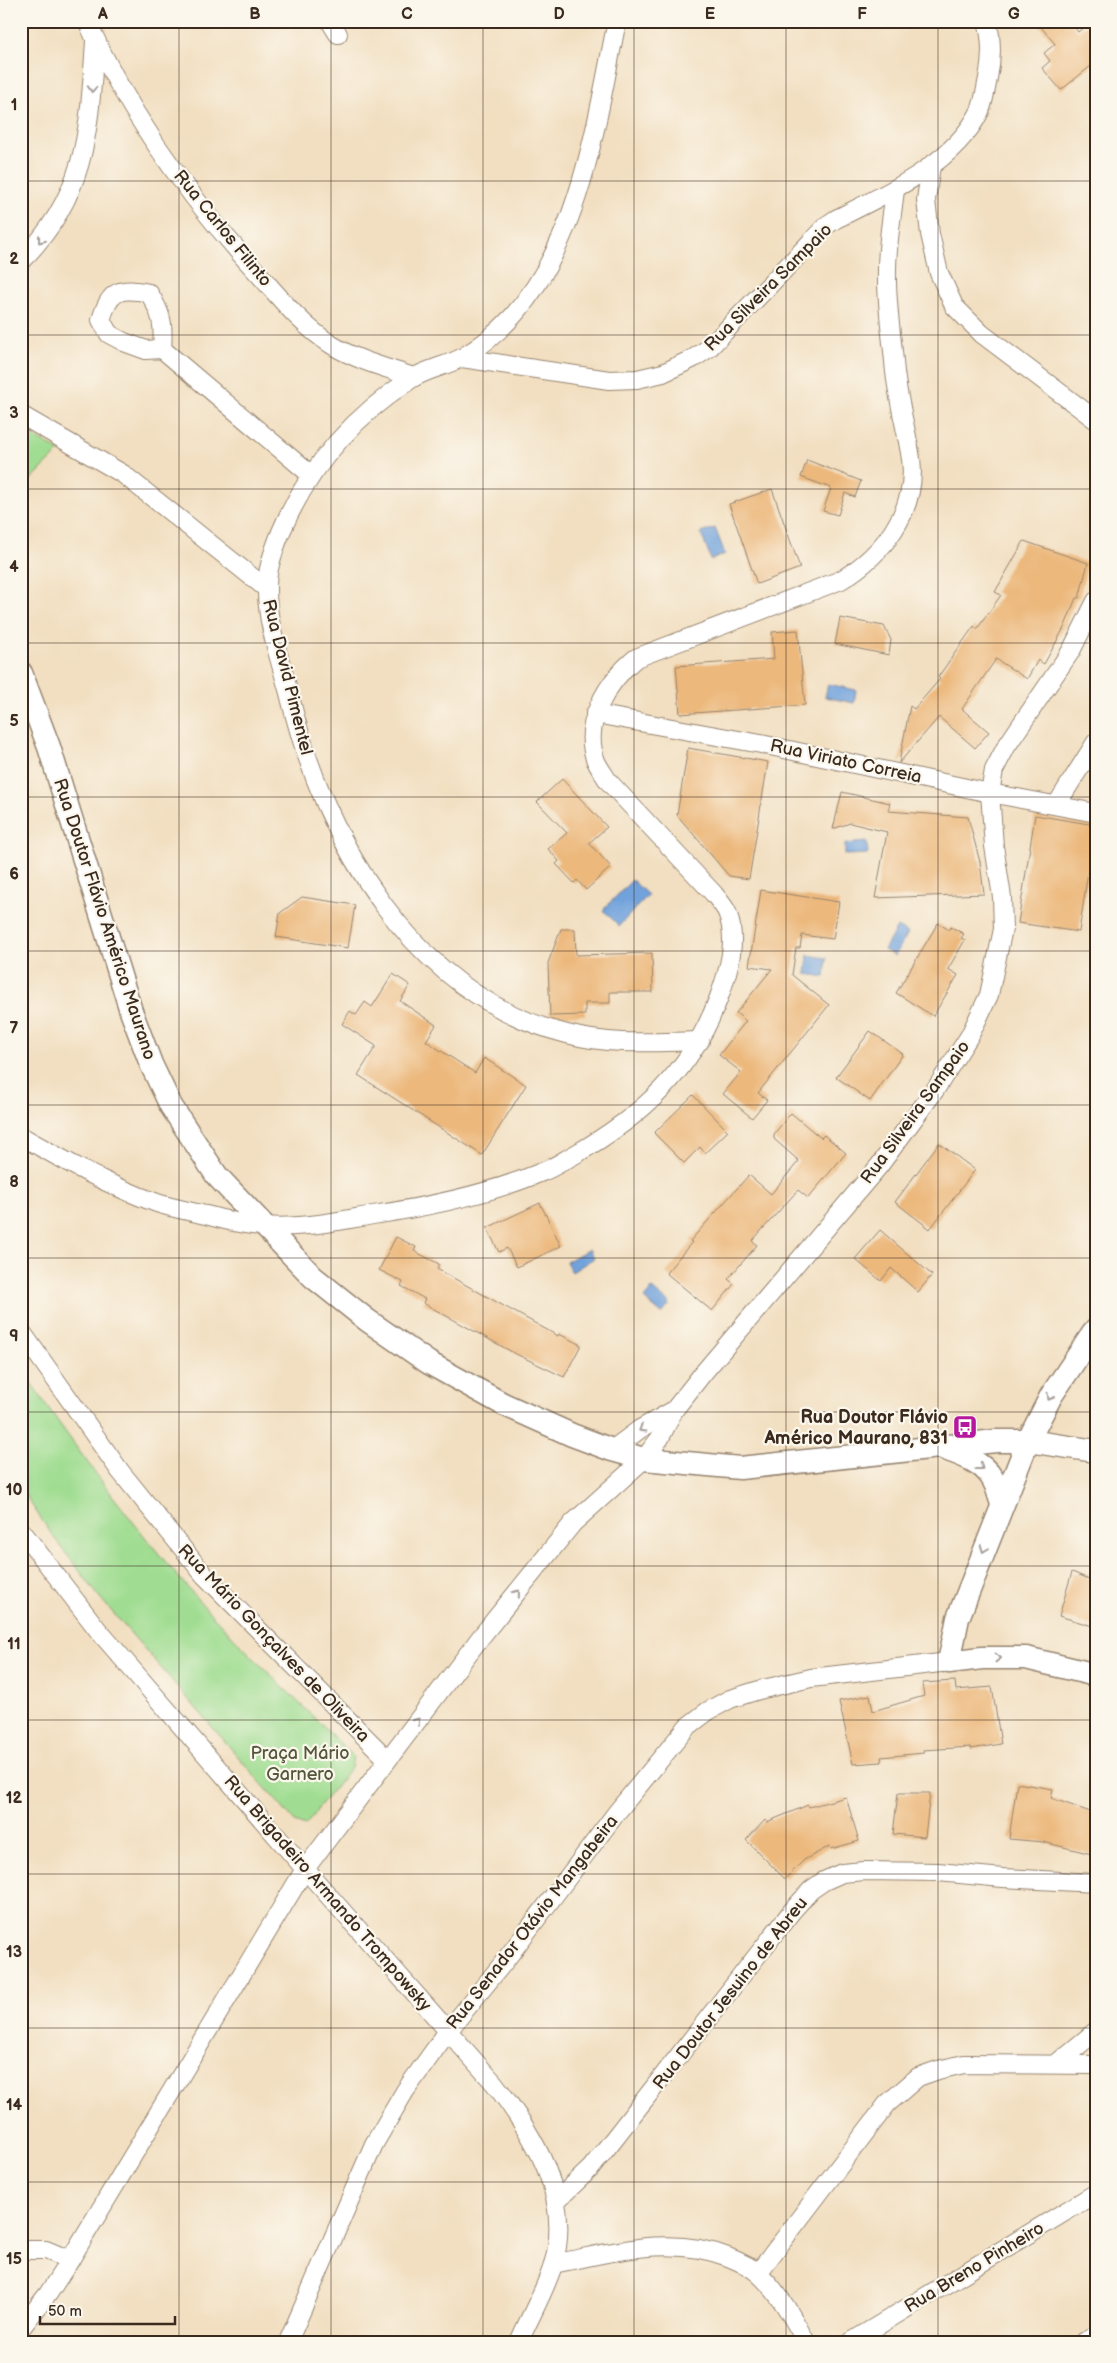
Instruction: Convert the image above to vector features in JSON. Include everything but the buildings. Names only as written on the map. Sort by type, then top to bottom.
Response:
[{"type":"main road","name":"Rua Doutor Flávio Américo Maurano","points":[[21,673],[49,747],[131,1011],[171,1106],[217,1176],[313,1277],[367,1320],[429,1362],[503,1404],[572,1435],[612,1450],[644,1459],[740,1468],[996,1441],[1028,1441],[1096,1452]]},
{"type":"main road","points":[[949,1662],[952,1638],[958,1618],[1028,1441],[1051,1396],[1096,1329]]},
{"type":"main road","name":"Rua Doutor Flávio Américo Maurano","points":[[941,1447],[962,1455],[984,1469],[992,1478],[1002,1504]]},
{"type":"main road","name":"Rua Senador Otávio Mangabeira","points":[[949,1662],[982,1658],[1026,1658],[1096,1675]]},
{"type":"street","name":"Rua Carlos Filinto","points":[[87,21],[95,41],[136,111],[195,198],[238,251],[301,321],[334,346],[414,377]]},
{"type":"street","name":"Rua David Pimentel","points":[[617,21],[594,137],[575,202],[559,245],[513,316],[462,358],[414,377],[354,425],[323,457],[298,497],[280,534],[268,569],[267,590],[272,624],[298,732],[321,792],[343,841],[359,869],[404,932],[426,953],[479,995],[531,1022],[564,1034],[624,1044],[700,1041]]},
{"type":"street","name":"Rua Silveira Sampaio","points":[[462,358],[609,380],[637,379],[663,373],[694,358],[709,348],[827,226],[836,219],[894,190],[931,165],[964,136],[980,111],[990,71],[991,36],[987,21]]},
{"type":"street","points":[[21,261],[38,244],[60,213],[81,163],[90,122],[95,41]]},
{"type":"street","points":[[931,165],[926,200],[930,234],[939,273],[954,306],[982,334],[1096,420]]},
{"type":"street","points":[[21,1136],[98,1178],[157,1203],[226,1220],[264,1226],[309,1225],[399,1212],[492,1189],[542,1172],[598,1141],[638,1112],[669,1084],[700,1041],[727,975],[732,952],[731,930],[727,911],[714,894],[608,781],[596,760],[591,738],[595,714],[620,671],[636,658],[841,580],[857,570],[878,552],[897,527],[906,506],[912,481],[911,461],[894,370],[888,301],[887,270],[894,190]]},
{"type":"street","points":[[162,349],[311,475]]},
{"type":"street","points":[[21,415],[123,474],[267,590]]},
{"type":"street","name":"Rua Silveira Sampaio","points":[[21,2328],[48,2294],[70,2260],[305,1869],[387,1759],[573,1523],[644,1459],[660,1438],[674,1410],[879,1166],[935,1090],[970,1035],[989,996],[1003,929],[1002,897],[994,846],[990,793],[994,770],[1071,651],[1096,601]]},
{"type":"street","name":"Rua Viriato Correia","points":[[595,714],[761,744],[990,793],[1057,804],[1096,813]]},
{"type":"street","points":[[1057,804],[1096,742]]},
{"type":"street","name":"Rua Mário Gonçalves de Oliveira","points":[[21,1331],[120,1471],[205,1576],[387,1759]]},
{"type":"street","name":"Rua Silveira Sampaio","points":[[612,1450],[640,1429],[674,1410]]},
{"type":"street","name":"Rua Brigadeiro Armando Trompowsky","points":[[21,1530],[98,1630],[494,2083],[522,2119],[537,2146],[548,2173],[556,2201],[558,2236],[553,2264],[519,2342]]},
{"type":"street","name":"Rua Senador Otávio Mangabeira","points":[[916,1666],[952,1638]]},
{"type":"street","name":"Rua Senador Otávio Mangabeira","points":[[288,2342],[374,2144],[405,2091],[448,2031],[504,1962],[617,1812],[687,1727],[730,1699],[759,1690],[811,1678],[949,1662]]},
{"type":"street","name":"Rua Doutor Jesuino de Abreu","points":[[556,2201],[597,2160],[792,1911],[811,1890],[824,1881],[842,1873],[864,1870],[938,1872],[1096,1883]]},
{"type":"street","points":[[1056,2064],[1096,2032]]},
{"type":"street","points":[[758,2273],[888,2104],[918,2077],[964,2064],[1096,2065]]},
{"type":"street","name":"Rua Breno Pinheiro","points":[[852,2342],[1096,2193]]},
{"type":"street","points":[[553,2264],[650,2245],[683,2246],[714,2252],[740,2262],[758,2273],[781,2300],[806,2342]]},
{"type":"street","points":[[21,2250],[46,2250],[70,2260]]},
{"type":"street","points":[[1084,2342],[1096,2335]]},
{"type":"green space","points":[[21,430],[60,451],[21,489]]},
{"type":"green space","name":"Praça Mário Garnero","points":[[21,1368],[111,1494],[185,1585],[246,1650],[353,1756],[351,1767],[305,1826],[295,1822],[101,1599],[52,1535],[21,1489]]},
{"type":"water","points":[[715,528],[725,554],[711,560],[701,533]]},
{"type":"water","points":[[828,684],[856,690],[854,703],[825,697]]},
{"type":"water","points":[[867,842],[868,854],[845,855],[845,844]]},
{"type":"water","points":[[632,880],[648,895],[619,926],[603,910]]},
{"type":"water","points":[[897,927],[908,933],[895,956],[884,950]]},
{"type":"water","points":[[808,955],[827,958],[825,977],[806,974]]},
{"type":"water","points":[[589,1249],[594,1258],[572,1272],[566,1262]]},
{"type":"water","points":[[652,1289],[670,1304],[662,1314],[644,1299]]},
{"type":"place","name":"Rua Doutor Flávio Américo Maurano, 831","points":[[965,1427]]}]
